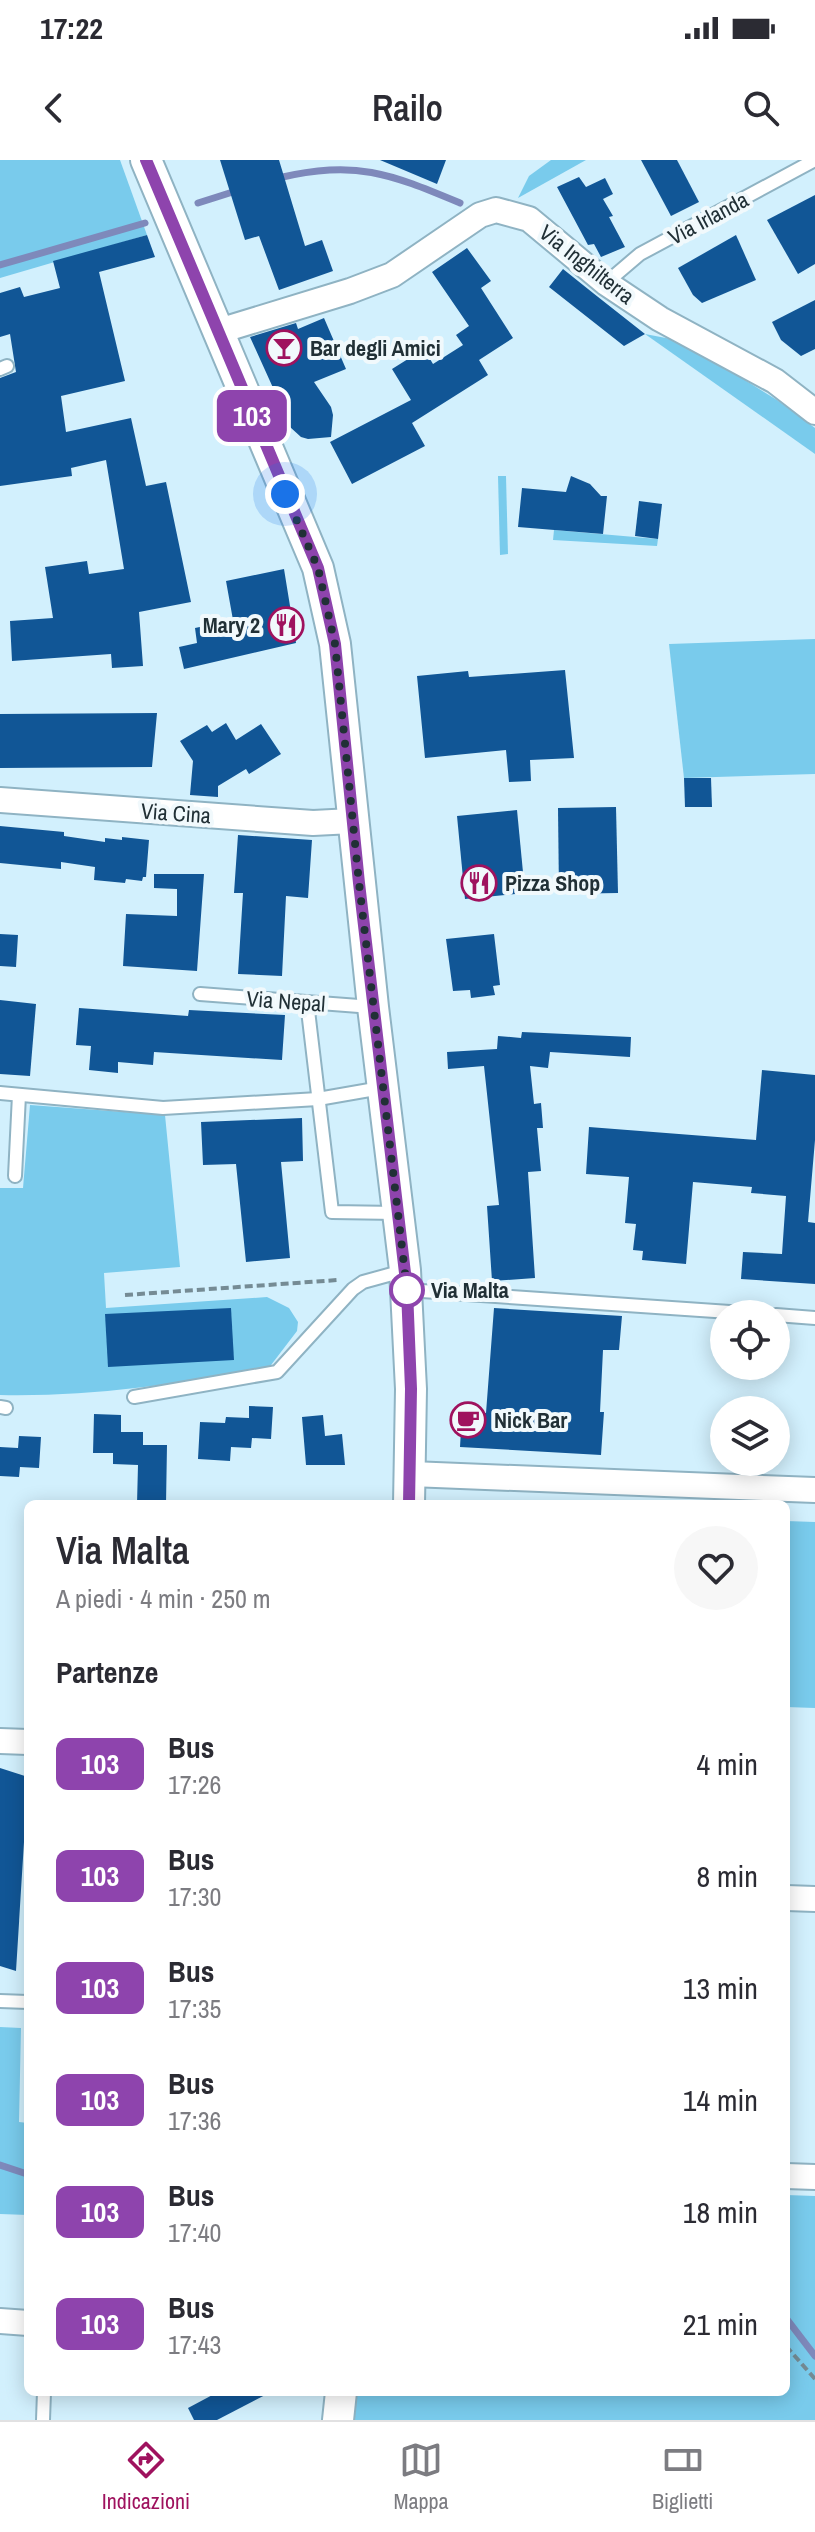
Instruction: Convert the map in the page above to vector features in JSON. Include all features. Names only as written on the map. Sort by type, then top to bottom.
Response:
[{"type":"street","points":[[146,160],[318,568],[335,644],[397,1213],[396,1279],[411,1389],[409,1500]]},
{"type":"street","name":"Via Inghilterra","points":[[216,332],[392,275],[480,215],[496,210],[529,219],[606,283],[660,319],[775,381],[815,412]]},
{"type":"street","name":"Via Cina","points":[[0,800],[313,823],[352,821]]},
{"type":"street","points":[[411,1474],[815,1490]]},
{"type":"street","points":[[0,1741],[24,1742]]},
{"type":"street","points":[[790,1898],[815,1899]]},
{"type":"street","points":[[790,2176],[815,2177]]},
{"type":"street","points":[[0,2321],[24,2323]]},
{"type":"street","points":[[338,2420],[341,2396]]},
{"type":"lane","name":"Via Irlanda","points":[[606,283],[640,254],[815,160]]},
{"type":"lane","name":"Via Nepal","points":[[200,994],[373,1007]]},
{"type":"lane","points":[[307,1002],[332,1212],[397,1213]]},
{"type":"lane","points":[[0,1093],[163,1108],[318,1099],[385,1087]]},
{"type":"lane","points":[[15,1176],[19,1095]]},
{"type":"lane","points":[[134,1397],[277,1372],[353,1289],[396,1279],[710,1309]]},
{"type":"lane","points":[[790,1316],[815,1318]]},
{"type":"lane","points":[[0,2001],[24,2002]]},
{"type":"lane","points":[[43,2420],[44,2396]]},
{"type":"path","points":[[125,1295],[396,1279]]},
{"type":"path","points":[[790,2351],[815,2379]]},
{"type":"shaded area","points":[[0,160],[120,160],[147,235],[0,278]]},
{"type":"shaded area","points":[[551,160],[586,160],[518,198],[529,176]]},
{"type":"shaded area","points":[[645,334],[671,339],[721,365],[777,400],[815,428],[815,454]]},
{"type":"shaded area","points":[[498,476],[506,476],[508,554],[500,555]]},
{"type":"shaded area","points":[[554,530],[658,539],[657,546],[553,540]]},
{"type":"shaded area","points":[[815,639],[815,774],[684,778],[669,644]]},
{"type":"shaded area","points":[[30,1105],[165,1115],[180,1267],[104,1273],[106,1308],[267,1297],[289,1308],[298,1322],[297,1331],[268,1369],[101,1391],[0,1395],[0,1188],[23,1188]]},
{"type":"shaded area","points":[[790,1521],[815,1522],[815,1708],[790,1707]]},
{"type":"shaded area","points":[[0,2027],[21,2028],[19,2122],[24,2123],[24,2215],[0,2214]]},
{"type":"shaded area","points":[[790,2195],[815,2196],[815,2420],[354,2420],[357,2396],[790,2396]]},
{"type":"building","points":[[220,160],[279,160],[305,246],[322,240],[333,271],[279,290],[259,236],[245,240]]},
{"type":"building","points":[[380,160],[446,160],[437,184]]},
{"type":"building","points":[[641,160],[677,160],[699,202],[671,216]]},
{"type":"building","points":[[579,177],[586,187],[605,178],[613,194],[603,199],[625,247],[601,257],[594,244],[588,245],[557,187]]},
{"type":"building","points":[[815,195],[815,264],[798,274],[767,220]]},
{"type":"building","points":[[147,235],[155,257],[99,272],[125,381],[61,396],[66,432],[131,418],[146,486],[166,482],[191,602],[139,612],[143,666],[112,668],[111,654],[12,661],[10,621],[53,618],[45,567],[87,561],[89,574],[124,569],[106,460],[71,468],[72,476],[0,486],[0,378],[16,372],[10,334],[0,337],[0,293],[20,287],[24,297],[60,288],[53,261]]},
{"type":"building","points":[[736,235],[756,280],[702,303],[693,295],[678,268]]},
{"type":"building","points":[[467,248],[491,281],[481,288],[513,338],[479,360],[488,375],[412,423],[425,446],[352,484],[330,442],[411,400],[392,369],[424,349],[433,364],[463,345],[456,335],[469,326],[432,272]]},
{"type":"building","points":[[563,269],[645,334],[624,346],[549,287]]},
{"type":"building","points":[[815,300],[815,349],[801,356],[781,340],[772,322]]},
{"type":"building","points":[[324,318],[346,369],[314,382],[331,407],[331,437],[308,439],[290,427],[288,398],[279,401],[250,337],[296,323],[298,329]]},
{"type":"building","points":[[571,476],[590,484],[601,496],[607,496],[603,534],[518,527],[522,488],[566,492]]},
{"type":"building","points":[[639,501],[662,504],[658,539],[635,536]]},
{"type":"building","points":[[284,569],[296,643],[184,669],[179,647],[197,643],[195,628],[233,620],[226,581]]},
{"type":"building","points":[[565,670],[574,758],[530,760],[531,781],[509,782],[506,750],[425,758],[417,676],[468,671],[469,677]]},
{"type":"building","points":[[157,713],[152,767],[0,768],[0,714]]},
{"type":"building","points":[[226,723],[236,740],[261,724],[281,754],[249,774],[246,769],[218,786],[218,797],[190,795],[193,761],[180,741],[207,725],[212,732]]},
{"type":"building","points":[[684,778],[711,778],[712,807],[685,807]]},
{"type":"building","points":[[616,807],[618,893],[559,894],[558,808]]},
{"type":"building","points":[[517,810],[525,893],[465,899],[457,816]]},
{"type":"building","points":[[0,826],[64,832],[64,836],[105,842],[105,838],[122,840],[122,837],[149,840],[146,877],[142,881],[126,879],[125,883],[94,880],[95,867],[61,862],[61,869],[0,863]]},
{"type":"building","points":[[238,835],[312,840],[308,898],[286,896],[282,976],[238,974],[243,893],[234,893]]},
{"type":"building","points":[[154,874],[204,874],[197,971],[123,966],[126,914],[177,916],[177,889],[154,888]]},
{"type":"building","points":[[0,934],[18,935],[16,967],[0,966]]},
{"type":"building","points":[[494,934],[500,985],[493,986],[495,995],[471,998],[470,990],[453,991],[446,939]]},
{"type":"building","points":[[0,1000],[36,1004],[30,1076],[0,1074]]},
{"type":"building","points":[[79,1008],[188,1016],[189,1010],[285,1015],[282,1060],[154,1052],[153,1065],[118,1062],[118,1073],[89,1070],[91,1046],[76,1045]]},
{"type":"building","points":[[522,1032],[631,1037],[630,1057],[550,1052],[548,1068],[530,1066],[534,1104],[541,1103],[543,1128],[537,1128],[541,1171],[528,1172],[535,1278],[492,1281],[487,1206],[499,1205],[484,1066],[448,1069],[447,1052],[497,1049],[498,1036],[521,1038]]},
{"type":"building","points":[[762,1070],[815,1075],[815,1140],[808,1222],[815,1223],[815,1284],[741,1279],[743,1252],[782,1254],[786,1196],[751,1193],[752,1187],[693,1182],[686,1264],[642,1260],[643,1251],[633,1250],[636,1224],[625,1223],[629,1177],[586,1174],[589,1127],[756,1140]]},
{"type":"building","points":[[302,1118],[303,1161],[281,1162],[290,1258],[246,1262],[236,1164],[203,1165],[201,1122]]},
{"type":"building","points":[[231,1308],[234,1360],[108,1367],[105,1314]]},
{"type":"building","points":[[494,1308],[622,1316],[619,1350],[603,1350],[601,1455],[460,1447],[462,1412],[486,1413]]},
{"type":"building","points":[[249,1406],[273,1407],[271,1439],[252,1438],[251,1448],[231,1447],[230,1461],[198,1459],[200,1422],[225,1423],[226,1417],[249,1418]]},
{"type":"building","points":[[94,1414],[121,1415],[121,1432],[143,1432],[143,1445],[167,1445],[166,1500],[137,1500],[138,1465],[113,1464],[113,1453],[93,1453]]},
{"type":"building","points":[[323,1415],[325,1436],[342,1434],[345,1465],[306,1465],[302,1417]]},
{"type":"building","points":[[19,1436],[41,1437],[39,1468],[20,1467],[19,1477],[0,1476],[0,1447],[18,1448]]},
{"type":"building","points":[[0,1768],[24,1776],[24,1842],[16,1971],[0,1966]]},
{"type":"building","points":[[210,2396],[263,2396],[217,2420],[194,2420],[188,2408]]},
{"type":"waterway","points":[[278,178],[330,170],[372,172],[460,203]]},
{"type":"waterway","points":[[198,203],[239,190]]},
{"type":"waterway","points":[[0,265],[145,223]]},
{"type":"waterway","points":[[0,2165],[24,2173]]},
{"type":"waterway","points":[[790,2323],[815,2356]]},
{"type":"bus line","name":"103","points":[[146,160],[318,568],[335,644],[359,883],[407,1290],[411,1389],[409,1500]]},
{"type":"place","name":"Bar degli Amici","points":[[284,348]]},
{"type":"place","name":"Mary 2","points":[[286,625]]},
{"type":"place","name":"Pizza Shop","points":[[479,883]]},
{"type":"place","name":"Via Malta","points":[[407,1290]]},
{"type":"place","name":"Nick Bar","points":[[468,1420]]},
{"type":"route","points":[[285,494],[318,568],[335,644],[359,883],[407,1290]]}]
